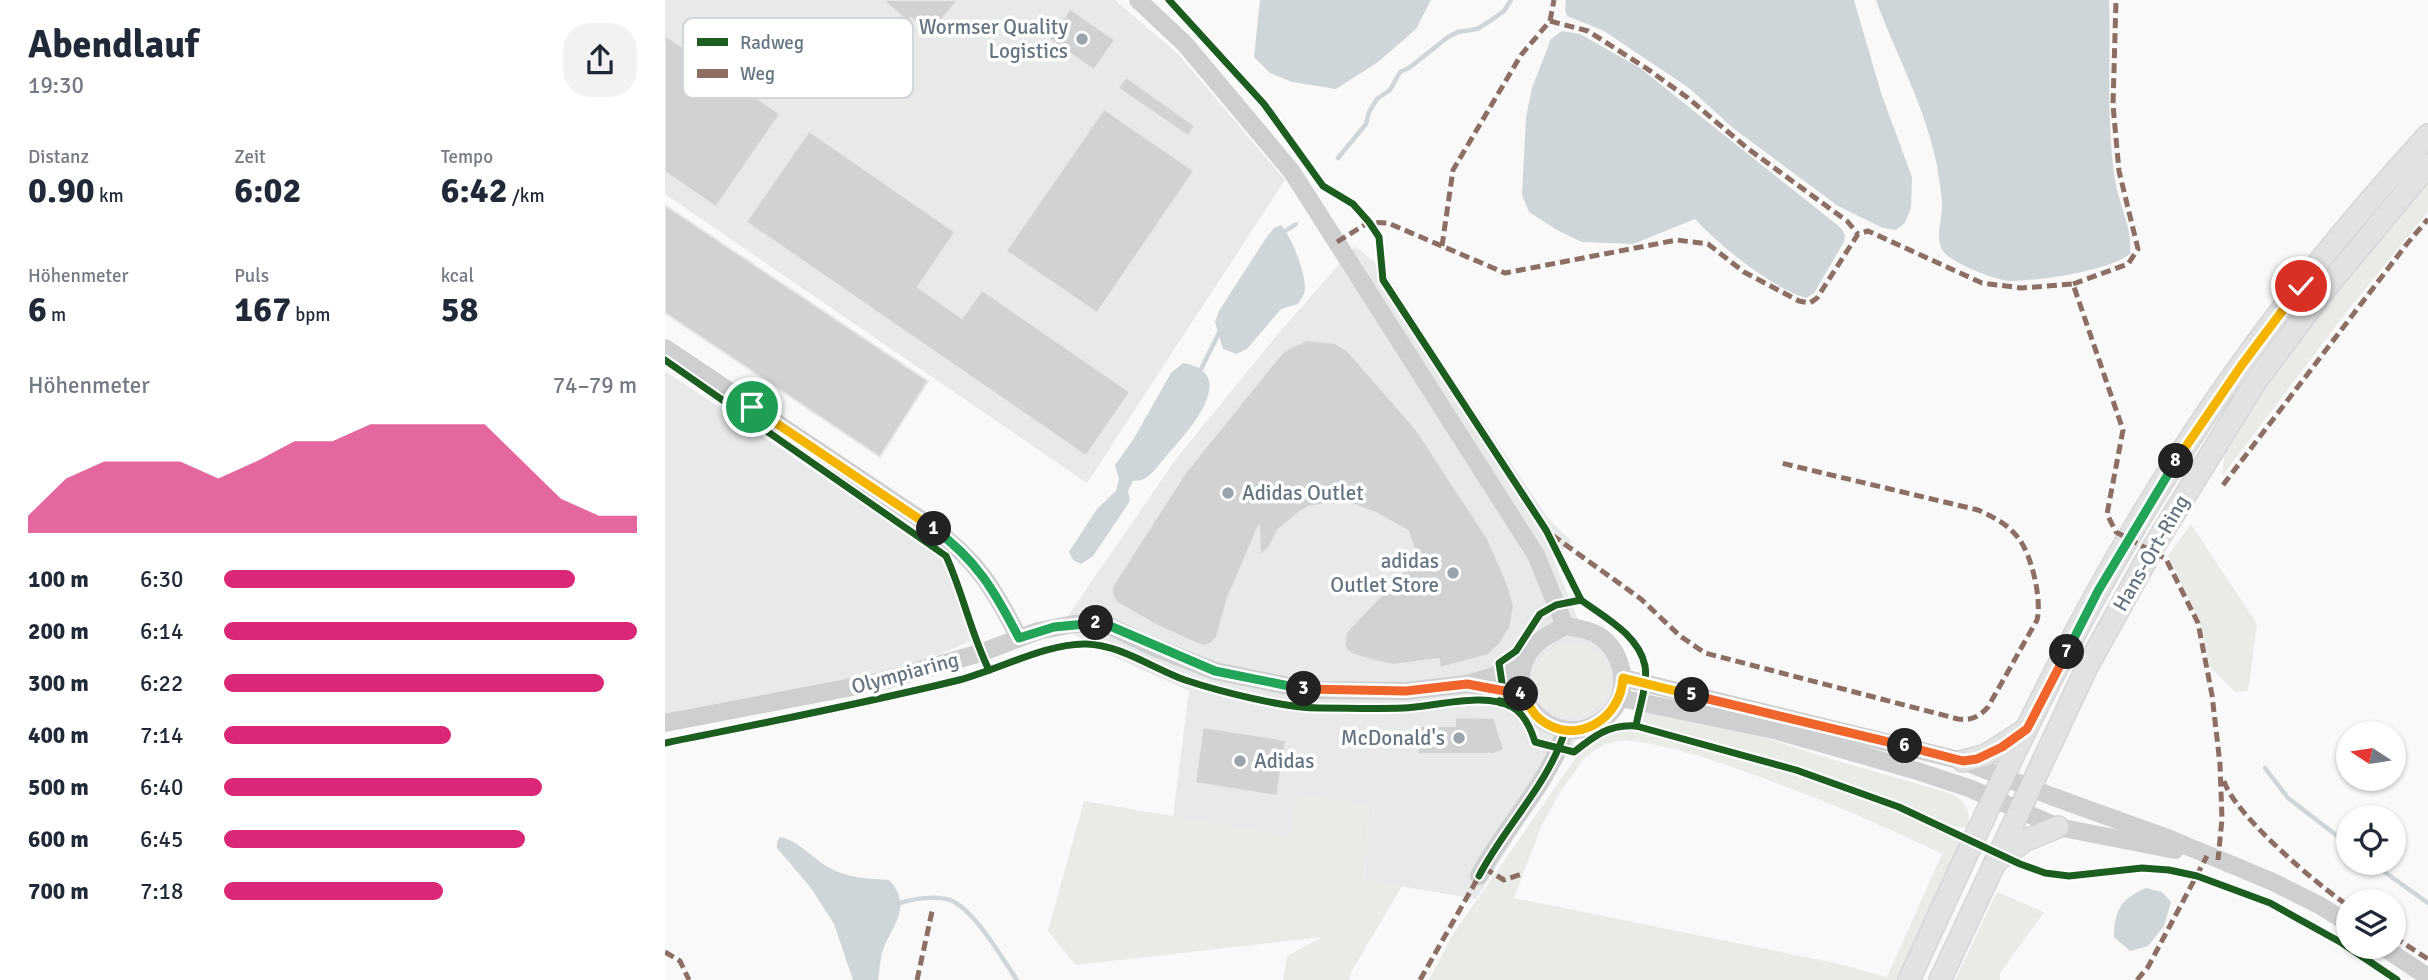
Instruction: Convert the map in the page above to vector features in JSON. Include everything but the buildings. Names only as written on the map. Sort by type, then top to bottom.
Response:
[{"type":"main road","name":"Hans-Ort-Ring","points":[[1909,980],[2003,777],[2098,591],[2137,523],[2192,438],[2301,286],[2383,184],[2428,135]]},
{"type":"main road","name":"Hans-Ort-Ring","points":[[1940,980],[2087,667],[2154,546],[2241,404],[2321,294],[2428,165]]},
{"type":"main road","points":[[1963,761],[1986,755],[2002,747],[2027,729]]},
{"type":"main road","points":[[1993,863],[2026,840],[2058,827]]},
{"type":"street","points":[[1138,0],[1185,44],[1292,172],[1536,555],[1565,626]]},
{"type":"street","points":[[665,348],[961,549],[995,592],[1019,638]]},
{"type":"street","name":"Olympiaring","points":[[665,723],[883,681],[980,653],[1054,627],[1103,623],[1215,671],[1308,690],[1406,691],[1467,684],[1523,667]]},
{"type":"street","points":[[1565,626],[1587,631],[1606,641],[1616,654],[1623,678],[1620,698],[1612,712],[1600,723],[1581,730],[1565,731],[1542,721],[1533,713],[1523,694],[1521,683],[1529,652],[1539,641],[1565,626]]},
{"type":"street","points":[[1623,678],[1963,761],[2170,839],[2273,882],[2336,916]]},
{"type":"street","name":"Olympiaring","points":[[1467,684],[1523,694]]},
{"type":"street","points":[[1620,698],[1774,730],[1911,769],[1993,799],[2058,827],[2207,856]]},
{"type":"street","points":[[1479,876],[1533,794],[1559,748],[1565,731]]},
{"type":"street","points":[[2401,959],[2428,976]]},
{"type":"shaded area","points":[[665,0],[1115,0],[1179,55],[1285,180],[1087,483],[665,194]]},
{"type":"shaded area","points":[[1260,0],[1431,0],[1416,29],[1378,62],[1336,89],[1292,82],[1270,73],[1254,57]]},
{"type":"shaded area","points":[[1566,0],[1854,0],[1881,93],[1912,177],[1911,208],[1905,223],[1896,230],[1883,228],[1838,206],[1733,128],[1689,88],[1604,31],[1567,16]]},
{"type":"shaded area","points":[[1876,0],[2109,0],[2112,158],[2129,235],[2130,254],[2090,270],[2055,277],[2011,281],[1975,270],[1955,261],[1943,251],[1939,240],[1942,203],[1932,144],[1918,102]]},
{"type":"shaded area","points":[[1562,31],[1580,34],[1640,68],[1841,228],[1845,235],[1844,242],[1814,293],[1806,298],[1777,285],[1732,253],[1695,219],[1633,244],[1582,242],[1529,212],[1522,195],[1526,117],[1532,88],[1551,39]]},
{"type":"shaded area","points":[[2428,177],[2428,212],[2352,305],[2222,476],[2226,442],[2331,293]]},
{"type":"shaded area","points":[[1281,225],[1290,238],[1302,269],[1304,295],[1298,304],[1281,309],[1247,349],[1236,354],[1223,349],[1215,322],[1219,311],[1266,238],[1274,228]]},
{"type":"shaded area","points":[[1355,246],[1386,272],[1407,308],[1548,518],[1572,542],[1553,558],[1577,617],[1608,636],[1618,709],[1576,740],[1476,899],[1365,880],[1369,804],[1289,836],[1173,817],[1189,691],[1101,651],[1061,626],[1176,459],[1278,334]]},
{"type":"shaded area","points":[[1183,363],[1200,369],[1208,379],[1209,391],[1205,404],[1186,433],[1153,471],[1144,479],[1133,481],[1128,491],[1130,501],[1093,556],[1081,564],[1073,560],[1069,552],[1097,509],[1116,491],[1119,479],[1115,465],[1133,440],[1171,373]]},
{"type":"shaded area","points":[[665,371],[940,556],[975,639],[904,670],[665,717]]},
{"type":"shaded area","points":[[2191,524],[2257,624],[2248,691],[2235,692],[2210,667],[2200,622],[2168,555]]},
{"type":"shaded area","points":[[1572,642],[1586,645],[1599,653],[1607,666],[1610,680],[1607,694],[1599,707],[1586,715],[1572,718],[1558,715],[1545,707],[1537,694],[1534,680],[1537,666],[1545,653],[1558,645]]},
{"type":"shaded area","points":[[1642,712],[1724,726],[1949,793],[1960,799],[1966,807],[1969,816],[1968,828],[1948,826],[1900,804],[1752,752],[1652,727],[1642,720]]},
{"type":"shaded area","points":[[1618,729],[1641,731],[1768,765],[1898,811],[1964,843],[1903,980],[1429,980],[1453,934],[1579,753],[1590,742]],"holes":[[[1623,740],[1697,756],[1768,780],[1856,815],[1942,854],[1887,977],[1835,963],[1514,898],[1541,827],[1560,792],[1586,756],[1605,744]]]},
{"type":"shaded area","points":[[1297,794],[1369,804],[1365,879],[1402,886],[1349,980],[1283,980],[1287,956],[1322,937],[1076,965],[1048,931],[1084,801],[1289,836]]},
{"type":"shaded area","points":[[780,837],[793,842],[835,871],[857,877],[889,880],[896,889],[899,914],[883,951],[878,980],[853,980],[834,924],[811,888],[777,848]]},
{"type":"shaded area","points":[[2146,888],[2162,892],[2171,902],[2164,926],[2148,946],[2130,951],[2114,937],[2115,920],[2125,901]]},
{"type":"shaded area","points":[[1997,892],[2044,912],[2000,973],[2000,980],[1955,980]]},
{"type":"waterway","points":[[1338,158],[1366,124],[1377,99],[1390,90],[1400,72],[1448,37],[1458,32],[1477,29],[1490,21],[1504,11],[1511,0]]},
{"type":"waterway","points":[[1287,230],[1296,224]]},
{"type":"waterway","points":[[1201,369],[1219,333]]},
{"type":"waterway","points":[[2265,768],[2288,798],[2336,835]]},
{"type":"waterway","points":[[2389,875],[2428,903]]},
{"type":"waterway","points":[[900,903],[938,898],[959,905],[978,923],[1017,980]]},
{"type":"marked path","points":[[1442,246],[1453,170],[1521,55],[1550,21],[1554,0]]},
{"type":"marked path","points":[[2073,284],[2128,264],[2138,249],[2119,171],[2113,105],[2116,0]]},
{"type":"marked path","points":[[1550,21],[1588,31],[1646,68],[1688,98],[1747,148],[1847,221],[1858,234]]},
{"type":"marked path","points":[[2223,485],[2428,219]]},
{"type":"marked path","points":[[1337,242],[1369,222],[1388,223],[1505,273],[1677,240],[1708,244],[1744,272],[1799,301],[1810,303],[1817,298],[1858,234],[1868,231],[1982,283],[2021,288],[2073,284],[2123,430],[2107,514],[2116,532],[2166,559],[2198,623],[2212,695],[2220,764],[2222,819],[2218,860]]},
{"type":"marked path","points":[[1552,535],[1641,599],[1680,636],[1705,653],[1958,719],[1975,718],[1988,707],[2037,620],[2035,578],[2024,547],[2015,534],[2001,522],[1978,510],[1781,463]]},
{"type":"marked path","points":[[2224,781],[2231,795],[2259,829],[2298,866],[2336,896]]},
{"type":"marked path","points":[[2137,980],[2148,967],[2207,856]]},
{"type":"marked path","points":[[1484,868],[1504,880],[1522,874]]},
{"type":"marked path","points":[[1420,980],[1479,876]]},
{"type":"marked path","points":[[917,980],[933,907]]},
{"type":"marked path","points":[[2406,945],[2428,959]]},
{"type":"marked path","points":[[665,952],[680,961],[689,980]]},
{"type":"cycle path","points":[[1169,0],[1264,104],[1323,186],[1353,204],[1369,222],[1379,237],[1383,280],[1546,530],[1581,600]]},
{"type":"cycle path","points":[[665,360],[946,556],[989,670]]},
{"type":"cycle path","points":[[1501,703],[1499,663],[1516,651],[1540,614],[1556,605],[1581,600],[1628,636],[1641,655],[1645,666],[1645,680],[1636,726]]},
{"type":"cycle path","points":[[665,743],[959,680],[1055,648],[1099,645],[1112,648],[1185,680],[1233,694],[1288,705],[1319,708],[1393,708],[1474,700],[1501,702],[1521,714],[1535,742],[1574,752],[1595,736],[1610,729],[1636,726],[1796,770],[1899,807],[2045,873],[2069,876],[2142,868],[2197,876],[2270,903],[2342,943],[2397,980]]},
{"type":"cycle path","points":[[1479,876],[1548,769],[1565,731]]},
{"type":"place","name":"Wormser Quality Logistics","points":[[1082,39]]},
{"type":"place","name":"Adidas Outlet","points":[[1228,493]]},
{"type":"place","name":"adidas Outlet Store","points":[[1453,573]]},
{"type":"place","name":"McDonald's","points":[[1459,738]]},
{"type":"place","name":"Adidas","points":[[1240,761]]},
{"type":"route","points":[[752,407],[961,549],[995,592],[1019,638],[1054,627],[1103,623],[1151,646],[1215,671],[1290,687],[1308,690],[1406,691],[1467,684],[1523,694],[1533,713],[1542,721],[1565,731],[1581,730],[1600,723],[1612,712],[1620,698],[1623,678],[1963,761],[1986,755],[2027,729],[2098,591],[2171,468],[2241,366],[2301,286]]}]
